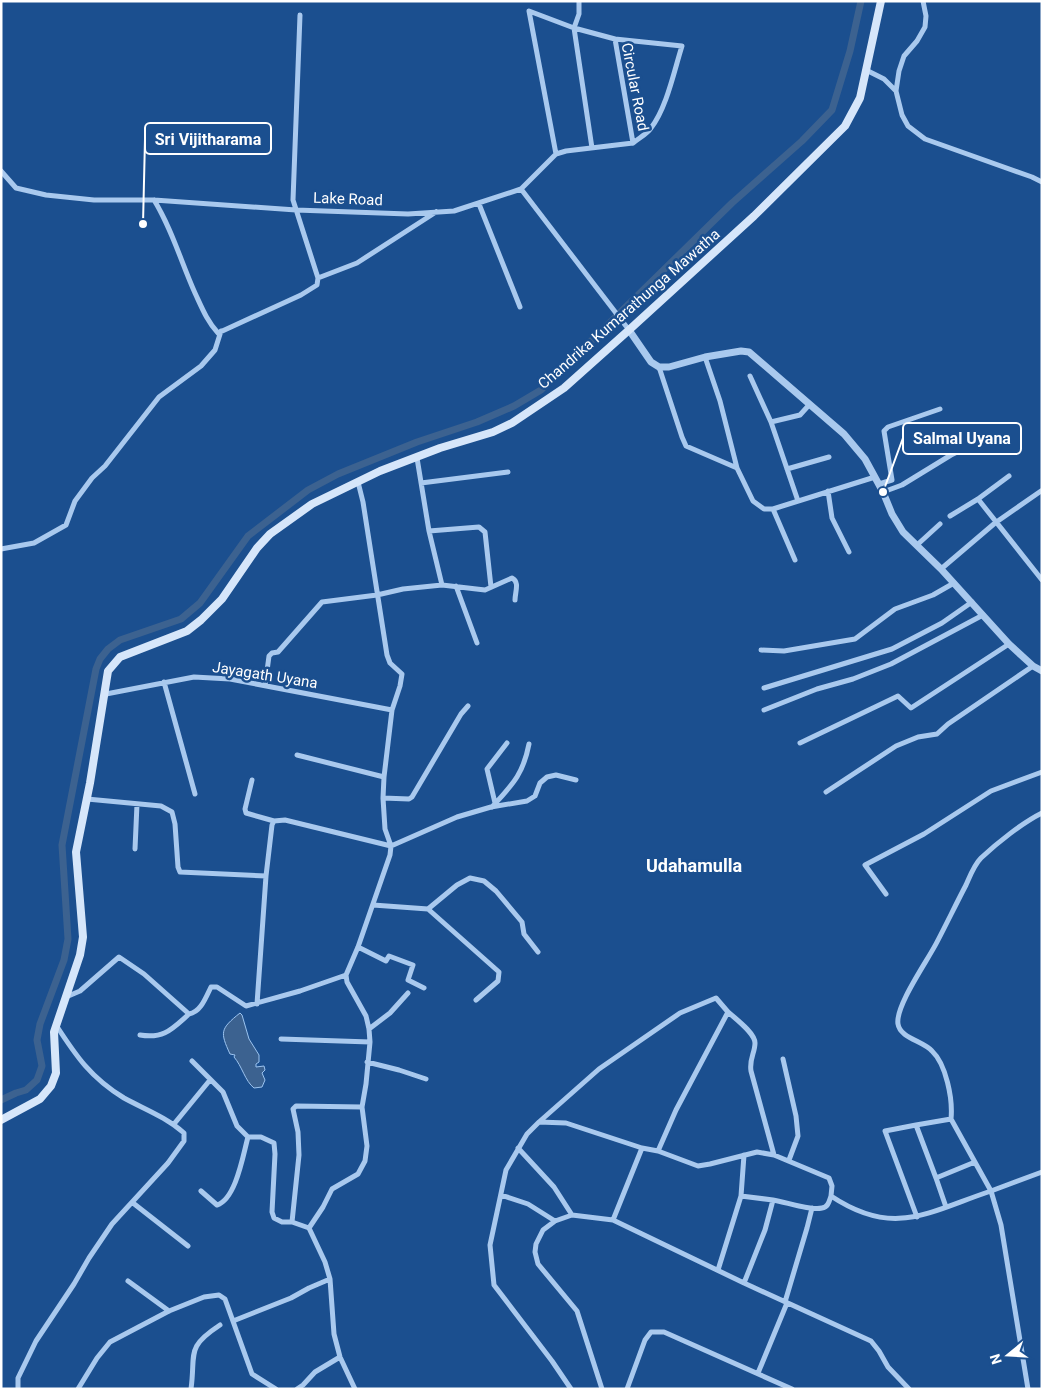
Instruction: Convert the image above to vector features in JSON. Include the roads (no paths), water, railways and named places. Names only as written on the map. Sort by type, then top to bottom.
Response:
[{"type":"main road","name":"Chandrika Kumarathunga Mawatha","points":[[1,1120],[40,1099],[51,1086],[56,1073],[54,1032],[80,955],[83,937],[76,852],[106,694],[108,671],[120,658],[187,631],[201,620],[222,599],[256,548],[270,534],[312,504],[380,471],[440,448],[493,432],[512,423],[564,388],[627,328],[754,216],[845,126],[860,98],[881,1]]},
{"type":"street","points":[[579,1],[579,14],[574,28],[592,148]]},
{"type":"street","points":[[924,1],[925,27],[917,41],[904,56],[899,71],[896,91],[902,115],[908,126],[925,139],[1042,182]]},
{"type":"street","name":"Circular Road","points":[[529,11],[574,28],[615,39],[633,143],[566,151],[556,154],[529,11]]},
{"type":"street","points":[[154,200],[166,219],[186,272],[209,323],[218,333],[301,295],[317,285],[318,278],[293,200],[300,15]]},
{"type":"street","points":[[615,39],[682,46],[657,120],[650,130],[633,143]]},
{"type":"street","points":[[866,70],[884,79],[896,91]]},
{"type":"street","points":[[556,154],[521,189],[651,362],[659,367],[669,367],[705,357],[741,351],[748,352],[844,434],[865,459],[883,492],[892,514],[900,526],[942,569],[1009,644],[1033,666],[1042,671]]},
{"type":"street","name":"Lake Road","points":[[1,171],[16,188],[46,195],[94,200],[154,200],[296,210],[408,214],[454,211],[521,189]]},
{"type":"street","points":[[479,204],[520,307]]},
{"type":"street","points":[[318,278],[358,263],[413,229],[436,212]]},
{"type":"street","points":[[1,549],[34,543],[66,525],[75,501],[92,478],[105,466],[159,397],[201,366],[215,350],[221,331]]},
{"type":"street","points":[[705,357],[720,401],[737,468],[753,501],[764,509],[773,509],[828,491],[877,480],[892,480],[884,432],[888,427],[940,409]]},
{"type":"street","points":[[659,367],[686,446],[737,468]]},
{"type":"street","points":[[750,376],[771,422],[798,500]]},
{"type":"street","points":[[771,422],[800,415],[809,405]]},
{"type":"street","points":[[883,492],[902,484],[951,455],[984,439]]},
{"type":"street","points":[[787,469],[829,457]]},
{"type":"street","points":[[417,458],[429,531],[442,585]]},
{"type":"street","points":[[421,483],[508,472]]},
{"type":"street","points":[[950,516],[978,499],[1009,476]]},
{"type":"street","points":[[309,1228],[332,1189],[358,1174],[365,1161],[367,1146],[362,1107],[370,1042],[369,1029],[366,1016],[347,982],[346,975],[373,906],[390,855],[391,846],[385,829],[384,777],[392,710],[402,674],[390,663],[387,655],[363,502],[358,482]]},
{"type":"street","points":[[828,491],[832,518],[849,552]]},
{"type":"street","points":[[942,569],[996,523],[1041,491]]},
{"type":"street","points":[[978,499],[1042,580]]},
{"type":"street","points":[[773,509],[795,560]]},
{"type":"street","points":[[917,545],[940,524]]},
{"type":"street","points":[[429,531],[483,528],[492,587]]},
{"type":"street","points":[[265,686],[269,656],[272,653],[278,652],[322,602],[377,595],[403,589],[442,585],[485,590],[512,578],[516,580],[517,584],[515,600]]},
{"type":"street","points":[[761,650],[784,651],[854,639],[895,609],[933,595],[954,583]]},
{"type":"street","points":[[456,586],[477,643]]},
{"type":"street","points":[[764,688],[892,649],[942,623],[972,602]]},
{"type":"street","points":[[764,710],[817,689],[853,679],[891,664],[983,616]]},
{"type":"street","points":[[800,743],[898,696],[910,708],[1009,644]]},
{"type":"street","points":[[826,792],[896,746],[918,737],[937,734],[948,724],[1033,666]]},
{"type":"street","name":"Jayagath Uyana","points":[[106,694],[194,677],[230,679],[392,710]]},
{"type":"street","points":[[164,682],[195,794]]},
{"type":"street","points":[[383,798],[409,799],[412,797],[461,714],[468,706]]},
{"type":"street","points":[[493,805],[487,769],[508,743]]},
{"type":"street","points":[[493,805],[515,782],[521,772],[529,744]]},
{"type":"street","points":[[297,756],[384,777]]},
{"type":"street","points":[[886,894],[866,865],[924,834],[991,791],[1042,772]]},
{"type":"street","points":[[252,780],[245,809],[246,813],[274,821],[285,820],[391,846],[457,817],[493,805],[527,801],[535,796],[540,783],[547,777],[556,776],[576,780]]},
{"type":"street","points":[[87,799],[160,806],[172,812],[180,872],[266,876]]},
{"type":"street","points":[[135,849],[137,804]]},
{"type":"street","points":[[1028,1389],[1001,1225],[991,1191],[951,1118],[950,1098],[942,1063],[932,1050],[916,1039],[905,1036],[897,1022],[903,1003],[980,859],[1027,820],[1042,813]]},
{"type":"street","points":[[257,1004],[266,876],[274,821]]},
{"type":"street","points":[[428,909],[457,884],[470,878],[484,881],[496,890],[522,922],[524,934],[538,952]]},
{"type":"street","points":[[373,906],[428,909],[499,972],[498,981],[476,1000]]},
{"type":"street","points":[[358,948],[386,961],[389,956],[413,965],[408,980],[424,988]]},
{"type":"street","points":[[66,997],[80,991],[119,957],[144,974],[189,1014]]},
{"type":"street","points":[[140,1035],[158,1036],[176,1026],[200,1007],[211,987],[217,986],[246,1006],[346,975]]},
{"type":"street","points":[[369,1029],[390,1013],[408,993]]},
{"type":"street","points":[[571,1389],[494,1285],[490,1245],[506,1170],[527,1134],[598,1069],[680,1013],[716,998],[754,1037],[755,1044],[750,1062],[751,1071],[774,1155]]},
{"type":"street","points":[[658,1151],[676,1110],[728,1012]]},
{"type":"street","points":[[18,1389],[18,1378],[36,1340],[101,1240],[112,1224],[168,1164],[184,1141],[184,1132],[174,1124],[124,1098],[99,1080],[76,1056],[56,1025]]},
{"type":"street","points":[[281,1039],[370,1042]]},
{"type":"street","points":[[783,1059],[796,1116],[798,1136],[789,1160]]},
{"type":"street","points":[[192,1061],[223,1092],[237,1126],[248,1137],[261,1137],[274,1143],[272,1212],[274,1218],[282,1222],[292,1222],[309,1228],[325,1262],[330,1279],[334,1334],[340,1357],[355,1389]]},
{"type":"street","points":[[367,1062],[426,1079]]},
{"type":"street","points":[[174,1124],[210,1080]]},
{"type":"street","points":[[292,1222],[299,1155],[298,1132],[293,1109],[296,1106],[362,1107]]},
{"type":"street","points":[[917,1217],[885,1131],[951,1118]]},
{"type":"street","points":[[539,1122],[566,1123],[642,1148],[658,1151],[698,1166],[757,1152],[774,1155],[829,1178],[832,1186],[828,1204],[822,1208],[741,1196]]},
{"type":"street","points":[[916,1126],[946,1207]]},
{"type":"street","points":[[201,1191],[217,1205],[227,1198],[232,1192],[248,1137]]},
{"type":"street","points":[[518,1148],[554,1187],[572,1214]]},
{"type":"street","points":[[613,1220],[642,1148]]},
{"type":"street","points":[[718,1270],[741,1196],[744,1155]]},
{"type":"street","points":[[936,1178],[975,1162]]},
{"type":"street","points":[[831,1196],[850,1208],[868,1215],[888,1219],[903,1219],[917,1217],[1042,1172]]},
{"type":"street","points":[[501,1195],[528,1204],[555,1221]]},
{"type":"street","points":[[744,1283],[765,1230],[773,1200]]},
{"type":"street","points":[[133,1202],[188,1246]]},
{"type":"street","points":[[758,1373],[786,1302],[812,1208]]},
{"type":"street","points":[[602,1389],[577,1311],[538,1264],[535,1252],[536,1244],[543,1230],[555,1221],[572,1214],[613,1220],[871,1341],[888,1367],[910,1389]]},
{"type":"street","points":[[233,1321],[291,1298],[330,1279]]},
{"type":"street","points":[[128,1281],[170,1311]]},
{"type":"street","points":[[78,1389],[97,1358],[110,1342],[170,1311],[204,1297],[219,1295],[225,1299],[252,1374],[276,1389]]},
{"type":"street","points":[[191,1389],[195,1348],[207,1334],[220,1326]]},
{"type":"street","points":[[627,1389],[646,1340],[651,1332],[664,1332],[792,1389]]},
{"type":"street","points":[[297,1389],[315,1372],[340,1357]]},
{"type":"water","points":[[240,1013],[249,1039],[259,1055],[259,1062],[256,1064],[256,1067],[264,1066],[265,1070],[262,1073],[265,1080],[262,1087],[254,1088],[251,1085],[234,1057],[235,1055],[230,1054],[223,1036],[225,1027]]},
{"type":"waterway","points":[[1,1100],[26,1090],[37,1080],[42,1066],[37,1040],[40,1024],[64,960],[68,939],[62,845],[96,669],[100,659],[108,649],[120,640],[181,619],[200,603],[248,536],[308,490],[338,474],[417,442],[477,422],[514,406],[541,390],[732,203],[802,141],[832,110],[850,51],[861,1]]},
{"type":"place","name":"Sri Vijitharama","points":[[143,224]]},
{"type":"place","name":"Salmal Uyana","points":[[883,492]]},
{"type":"district","name":"Udahamulla","points":[[694,866]]}]
